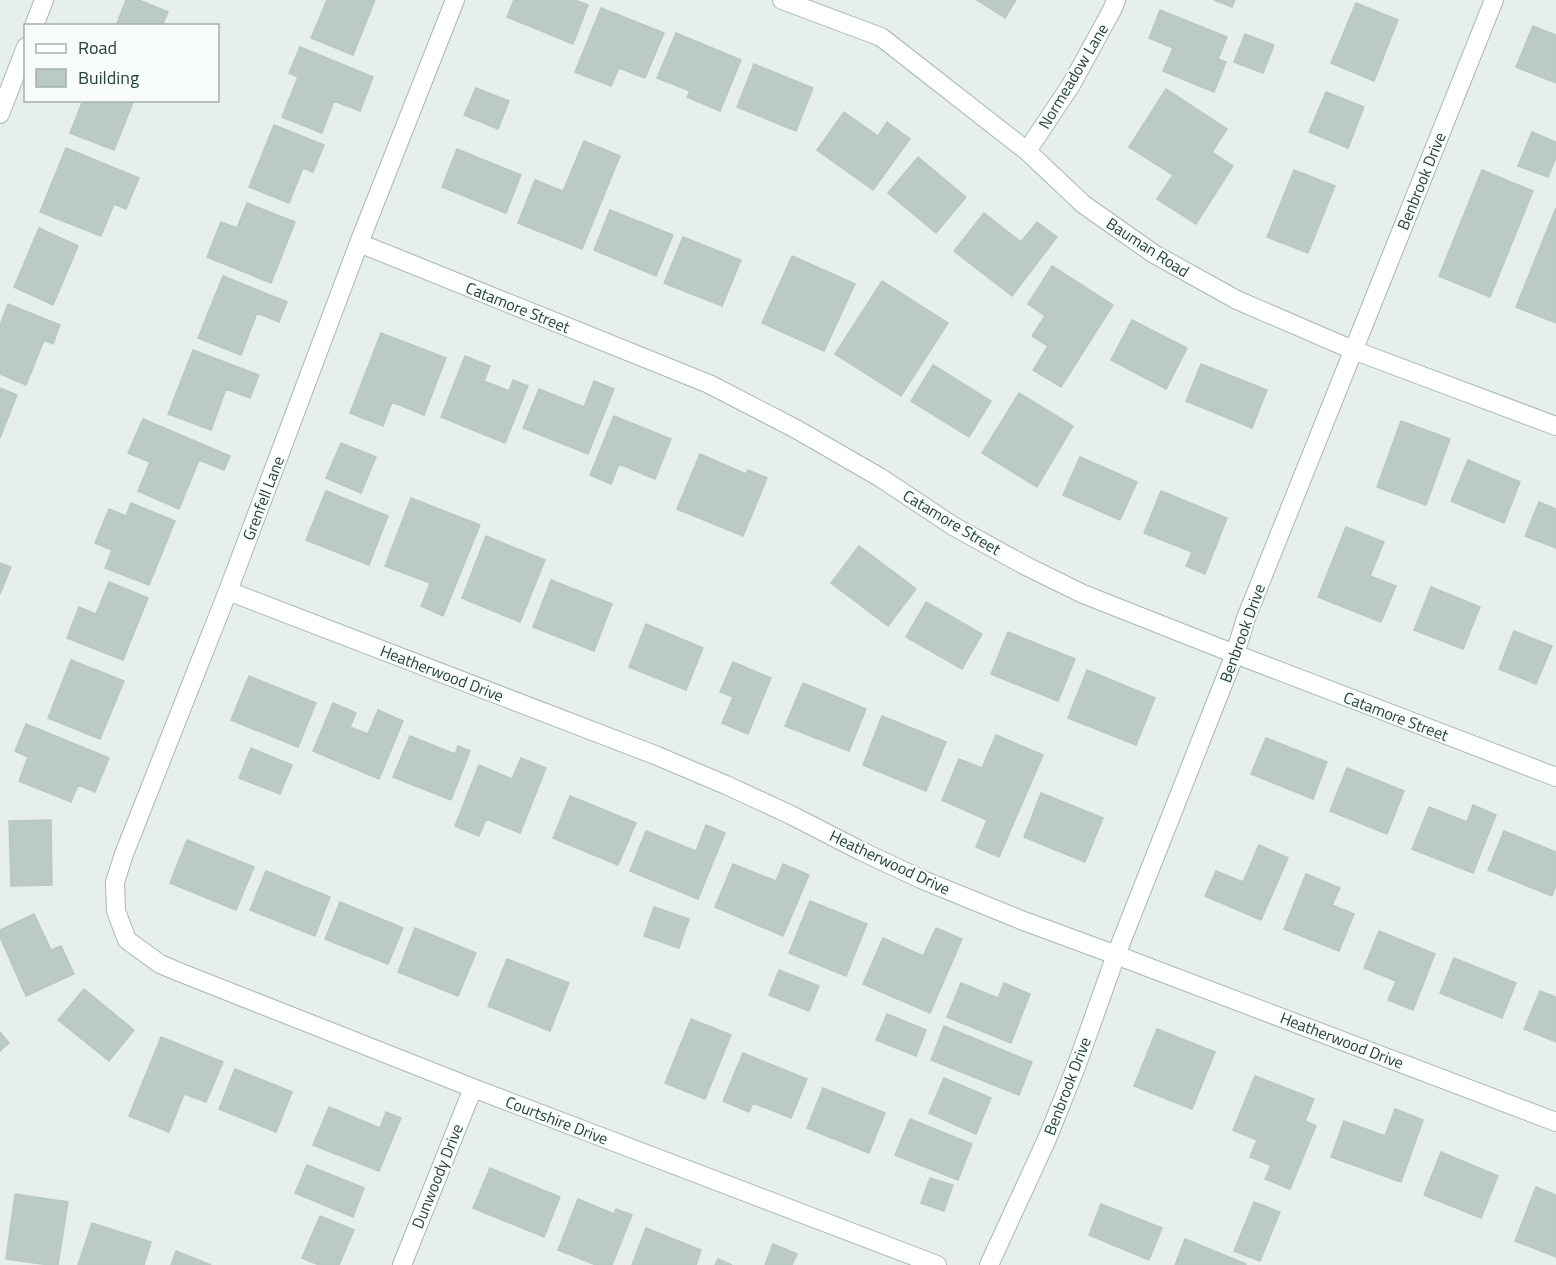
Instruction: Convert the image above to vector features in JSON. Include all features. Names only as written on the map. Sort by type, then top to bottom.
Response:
[{"type":"street","points":[[35,24],[44,0]]},
{"type":"street","name":"Grenfell Lane","points":[[179,972],[160,964],[127,940],[116,911],[115,882],[359,243],[455,0]]},
{"type":"street","name":"Bauman Road","points":[[782,0],[881,37],[1027,151],[1083,204],[1154,254],[1237,300],[1353,350],[1556,426]]},
{"type":"street","name":"Normeadow Lane","points":[[1027,151],[1071,86],[1116,0]]},
{"type":"street","name":"Benbrook Drive","points":[[989,1265],[1047,1139],[1076,1067],[1116,954],[1235,654],[1246,618],[1494,0]]},
{"type":"street","points":[[0,114],[24,52]]},
{"type":"street","name":"Catamore Street","points":[[359,243],[709,384],[796,429],[881,478],[953,526],[1083,594],[1556,777]]},
{"type":"street","name":"Heatherwood Drive","points":[[228,591],[655,754],[791,815],[924,880],[1021,920],[1556,1122]]},
{"type":"street","name":"Courtshire Drive","points":[[179,972],[473,1088],[937,1265]]},
{"type":"street","name":"Dunwoody Drive","points":[[402,1265],[473,1088]]},
{"type":"building","points":[[126,0],[139,0],[168,12],[163,24],[117,24]]},
{"type":"building","points":[[327,0],[375,0],[353,55],[311,38]]},
{"type":"building","points":[[514,0],[575,0],[588,5],[573,44],[507,17]]},
{"type":"building","points":[[977,0],[1016,0],[1005,18]]},
{"type":"building","points":[[1214,0],[1235,0],[1232,7]]},
{"type":"building","points":[[1356,3],[1398,20],[1374,81],[1331,63]]},
{"type":"building","points":[[601,8],[664,33],[645,78],[619,68],[611,86],[575,72]]},
{"type":"building","points":[[1160,10],[1227,37],[1218,59],[1226,62],[1214,92],[1163,71],[1173,48],[1149,38]]},
{"type":"building","points":[[1533,26],[1556,35],[1556,83],[1516,67]]},
{"type":"building","points":[[676,33],[741,60],[720,111],[687,97],[690,91],[657,78]]},
{"type":"building","points":[[1245,34],[1274,45],[1263,73],[1234,62]]},
{"type":"building","points":[[300,47],[373,77],[360,111],[334,101],[322,133],[282,117],[298,77],[289,73]]},
{"type":"building","points":[[754,64],[813,88],[796,131],[737,107]]},
{"type":"building","points":[[476,88],[509,101],[498,129],[464,115]]},
{"type":"building","points":[[1166,89],[1227,129],[1212,152],[1233,166],[1196,224],[1157,199],[1173,175],[1129,147]]},
{"type":"building","points":[[1326,92],[1364,107],[1348,148],[1309,132]]},
{"type":"building","points":[[82,102],[133,102],[114,150],[70,133]]},
{"type":"building","points":[[844,112],[878,136],[887,122],[910,139],[873,190],[817,150]]},
{"type":"building","points":[[274,125],[324,145],[313,172],[303,168],[289,203],[249,187]]},
{"type":"building","points":[[1532,132],[1556,142],[1556,157],[1548,177],[1518,166]]},
{"type":"building","points":[[584,141],[620,156],[582,249],[518,223],[535,180],[563,191]]},
{"type":"building","points":[[66,148],[139,178],[126,209],[114,204],[101,236],[40,212]]},
{"type":"building","points":[[457,149],[521,175],[506,213],[442,187]]},
{"type":"building","points":[[918,157],[966,197],[936,233],[888,193]]},
{"type":"building","points":[[1294,170],[1335,186],[1308,253],[1267,237]]},
{"type":"building","points":[[1482,170],[1533,191],[1490,297],[1439,276]]},
{"type":"building","points":[[247,203],[295,222],[271,283],[207,257],[221,222],[237,228]]},
{"type":"building","points":[[1556,208],[1556,323],[1516,307]]},
{"type":"building","points":[[610,210],[673,235],[656,276],[594,250]]},
{"type":"building","points":[[984,213],[1021,242],[1037,222],[1057,237],[1012,296],[954,251]]},
{"type":"building","points":[[39,228],[78,246],[53,305],[14,287]]},
{"type":"building","points":[[683,237],[741,260],[722,306],[664,283]]},
{"type":"building","points":[[792,256],[855,284],[824,351],[762,323]]},
{"type":"building","points":[[1052,266],[1113,305],[1061,387],[1033,370],[1048,346],[1032,336],[1045,316],[1028,304]]},
{"type":"building","points":[[223,276],[287,302],[279,322],[257,313],[241,355],[198,338]]},
{"type":"building","points":[[882,281],[948,323],[901,396],[835,354]]},
{"type":"building","points":[[8,304],[60,325],[53,344],[44,340],[26,385],[0,374],[0,325]]},
{"type":"building","points":[[1132,320],[1187,348],[1166,389],[1111,360]]},
{"type":"building","points":[[381,333],[446,358],[424,415],[392,402],[383,426],[350,413]]},
{"type":"building","points":[[193,350],[259,375],[250,398],[226,389],[211,430],[168,414]]},
{"type":"building","points":[[465,356],[490,366],[484,381],[509,391],[513,380],[528,386],[505,443],[441,417]]},
{"type":"building","points":[[1201,364],[1267,390],[1252,428],[1186,401]]},
{"type":"building","points":[[933,365],[991,401],[969,437],[911,401]]},
{"type":"building","points":[[594,381],[614,389],[588,454],[523,428],[539,389],[584,407]]},
{"type":"building","points":[[0,388],[17,395],[0,438]]},
{"type":"building","points":[[1019,393],[1073,426],[1037,487],[982,453]]},
{"type":"building","points":[[614,416],[671,439],[655,479],[619,464],[611,484],[590,475]]},
{"type":"building","points":[[143,419],[230,456],[224,470],[199,460],[179,509],[138,491],[150,462],[128,453]]},
{"type":"building","points":[[1401,421],[1450,439],[1426,505],[1377,487]]},
{"type":"building","points":[[341,443],[376,457],[361,493],[326,478]]},
{"type":"building","points":[[700,454],[746,474],[748,470],[767,478],[743,536],[677,509]]},
{"type":"building","points":[[1080,457],[1137,482],[1120,520],[1063,495]]},
{"type":"building","points":[[1468,460],[1520,482],[1504,523],[1451,501]]},
{"type":"building","points":[[326,491],[388,516],[369,565],[306,540]]},
{"type":"building","points":[[1161,491],[1227,518],[1205,574],[1186,566],[1192,552],[1144,533]]},
{"type":"building","points":[[411,498],[480,525],[443,616],[421,606],[430,583],[385,566]]},
{"type":"building","points":[[1539,502],[1556,509],[1556,548],[1525,536]]},
{"type":"building","points":[[131,503],[175,521],[149,585],[105,568],[112,550],[95,543],[109,509],[126,516]]},
{"type":"building","points":[[1346,527],[1384,542],[1370,576],[1396,586],[1381,622],[1318,597]]},
{"type":"building","points":[[486,536],[545,560],[520,622],[462,598]]},
{"type":"building","points":[[859,546],[916,589],[888,626],[831,583]]},
{"type":"building","points":[[0,563],[11,567],[0,594]]},
{"type":"building","points":[[551,580],[612,604],[594,651],[533,627]]},
{"type":"building","points":[[109,582],[148,598],[123,660],[67,638],[79,607],[96,614]]},
{"type":"building","points":[[1431,587],[1480,607],[1463,649],[1414,630]]},
{"type":"building","points":[[926,602],[982,634],[962,669],[906,637]]},
{"type":"building","points":[[646,624],[703,648],[686,690],[629,667]]},
{"type":"building","points":[[1514,631],[1552,646],[1536,684],[1499,669]]},
{"type":"building","points":[[1008,632],[1075,659],[1058,701],[991,674]]},
{"type":"building","points":[[71,660],[124,681],[100,739],[48,718]]},
{"type":"building","points":[[733,662],[771,678],[748,734],[722,723],[733,697],[720,692]]},
{"type":"building","points":[[1087,670],[1155,698],[1136,745],[1068,718]]},
{"type":"building","points":[[249,676],[316,703],[298,747],[231,720]]},
{"type":"building","points":[[803,683],[866,709],[849,751],[785,726]]},
{"type":"building","points":[[333,703],[356,713],[350,727],[368,734],[378,710],[403,721],[379,779],[313,751]]},
{"type":"building","points":[[882,716],[946,742],[926,791],[863,765]]},
{"type":"building","points":[[26,724],[109,758],[95,792],[78,785],[71,802],[19,781],[28,757],[15,751]]},
{"type":"building","points":[[996,735],[1043,755],[999,857],[976,847],[987,820],[942,800],[959,759],[982,768]]},
{"type":"building","points":[[410,736],[455,754],[458,746],[470,751],[451,800],[393,777]]},
{"type":"building","points":[[1266,738],[1327,762],[1313,799],[1251,774]]},
{"type":"building","points":[[251,748],[292,765],[280,794],[239,778]]},
{"type":"building","points":[[521,758],[546,768],[520,833],[486,819],[479,836],[455,826],[479,765],[512,779]]},
{"type":"building","points":[[1347,768],[1404,791],[1387,834],[1330,811]]},
{"type":"building","points":[[1041,793],[1103,818],[1085,862],[1024,837]]},
{"type":"building","points":[[570,796],[636,823],[618,865],[553,838]]},
{"type":"building","points":[[1473,805],[1496,815],[1473,873],[1412,849],[1429,807],[1467,822]]},
{"type":"building","points":[[51,820],[52,885],[11,886],[9,821]]},
{"type":"building","points":[[706,825],[725,833],[698,899],[630,871],[646,831],[696,851]]},
{"type":"building","points":[[1504,831],[1556,852],[1556,885],[1552,896],[1488,870]]},
{"type":"building","points":[[187,840],[254,867],[236,910],[170,883]]},
{"type":"building","points":[[1259,845],[1288,858],[1261,920],[1205,896],[1216,871],[1243,882]]},
{"type":"building","points":[[733,864],[776,881],[783,864],[809,875],[783,936],[715,907]]},
{"type":"building","points":[[266,871],[330,897],[315,936],[250,910]]},
{"type":"building","points":[[1306,874],[1340,888],[1332,905],[1354,914],[1339,951],[1284,929]]},
{"type":"building","points":[[810,901],[867,924],[846,976],[789,953]]},
{"type":"building","points":[[340,902],[403,928],[388,964],[325,939]]},
{"type":"building","points":[[654,907],[689,919],[679,948],[644,936]]},
{"type":"building","points":[[34,914],[51,950],[61,946],[74,974],[26,996],[0,937],[0,930]]},
{"type":"building","points":[[415,928],[476,953],[458,996],[398,972]]},
{"type":"building","points":[[936,928],[962,939],[930,1013],[863,984],[883,938],[923,956]]},
{"type":"building","points":[[1379,931],[1435,954],[1413,1010],[1388,1000],[1396,981],[1364,968]]},
{"type":"building","points":[[1454,958],[1516,983],[1502,1018],[1440,993]]},
{"type":"building","points":[[507,959],[569,983],[550,1031],[488,1006]]},
{"type":"building","points":[[779,970],[819,986],[809,1011],[769,995]]},
{"type":"building","points":[[961,983],[998,998],[1004,983],[1030,994],[1011,1043],[947,1017]]},
{"type":"building","points":[[84,989],[134,1030],[109,1061],[58,1020]]},
{"type":"building","points":[[1540,991],[1556,997],[1556,1042],[1524,1029]]},
{"type":"building","points":[[887,1014],[926,1030],[916,1056],[876,1040]]},
{"type":"building","points":[[691,1019],[731,1035],[705,1099],[665,1083]]},
{"type":"building","points":[[944,1026],[1032,1062],[1019,1095],[931,1060]]},
{"type":"building","points":[[1157,1029],[1215,1052],[1192,1109],[1134,1086]]},
{"type":"building","points":[[0,1032],[9,1043],[0,1051]]},
{"type":"building","points":[[161,1037],[223,1062],[206,1102],[184,1094],[169,1132],[129,1116]]},
{"type":"building","points":[[743,1053],[807,1079],[791,1118],[753,1103],[749,1112],[723,1101]]},
{"type":"building","points":[[235,1069],[292,1092],[276,1132],[219,1109]]},
{"type":"building","points":[[1255,1076],[1314,1099],[1305,1121],[1316,1126],[1290,1189],[1265,1179],[1271,1165],[1250,1157],[1257,1140],[1233,1130]]},
{"type":"building","points":[[944,1078],[991,1098],[976,1134],[929,1113]]},
{"type":"building","points":[[823,1088],[885,1113],[869,1153],[807,1128]]},
{"type":"building","points":[[329,1107],[380,1128],[386,1112],[401,1118],[379,1171],[313,1145]]},
{"type":"building","points":[[1395,1109],[1423,1120],[1401,1182],[1331,1157],[1344,1121],[1385,1136]]},
{"type":"building","points":[[910,1119],[972,1144],[958,1180],[895,1155]]},
{"type":"building","points":[[1441,1152],[1498,1176],[1481,1218],[1424,1195]]},
{"type":"building","points":[[307,1165],[364,1188],[353,1217],[295,1193]]},
{"type":"building","points":[[490,1168],[560,1197],[544,1237],[473,1208]]},
{"type":"building","points":[[930,1178],[953,1185],[944,1211],[921,1203]]},
{"type":"building","points":[[1536,1187],[1556,1195],[1556,1257],[1515,1241]]},
{"type":"building","points":[[15,1194],[68,1202],[58,1265],[6,1259]]},
{"type":"building","points":[[578,1199],[614,1214],[616,1209],[632,1215],[612,1265],[596,1265],[558,1250]]},
{"type":"building","points":[[1254,1202],[1280,1212],[1260,1261],[1234,1251]]},
{"type":"building","points":[[1101,1204],[1162,1228],[1149,1260],[1089,1235]]},
{"type":"building","points":[[320,1216],[354,1230],[339,1265],[319,1265],[302,1258]]},
{"type":"building","points":[[92,1223],[151,1242],[144,1265],[78,1265]]},
{"type":"building","points":[[646,1228],[701,1250],[696,1265],[632,1265]]},
{"type":"building","points":[[1185,1239],[1246,1264],[1175,1265]]},
{"type":"building","points":[[773,1244],[797,1254],[792,1265],[765,1265]]},
{"type":"building","points":[[176,1251],[211,1265],[171,1265]]},
{"type":"building","points":[[718,1259],[732,1265],[715,1265]]}]
